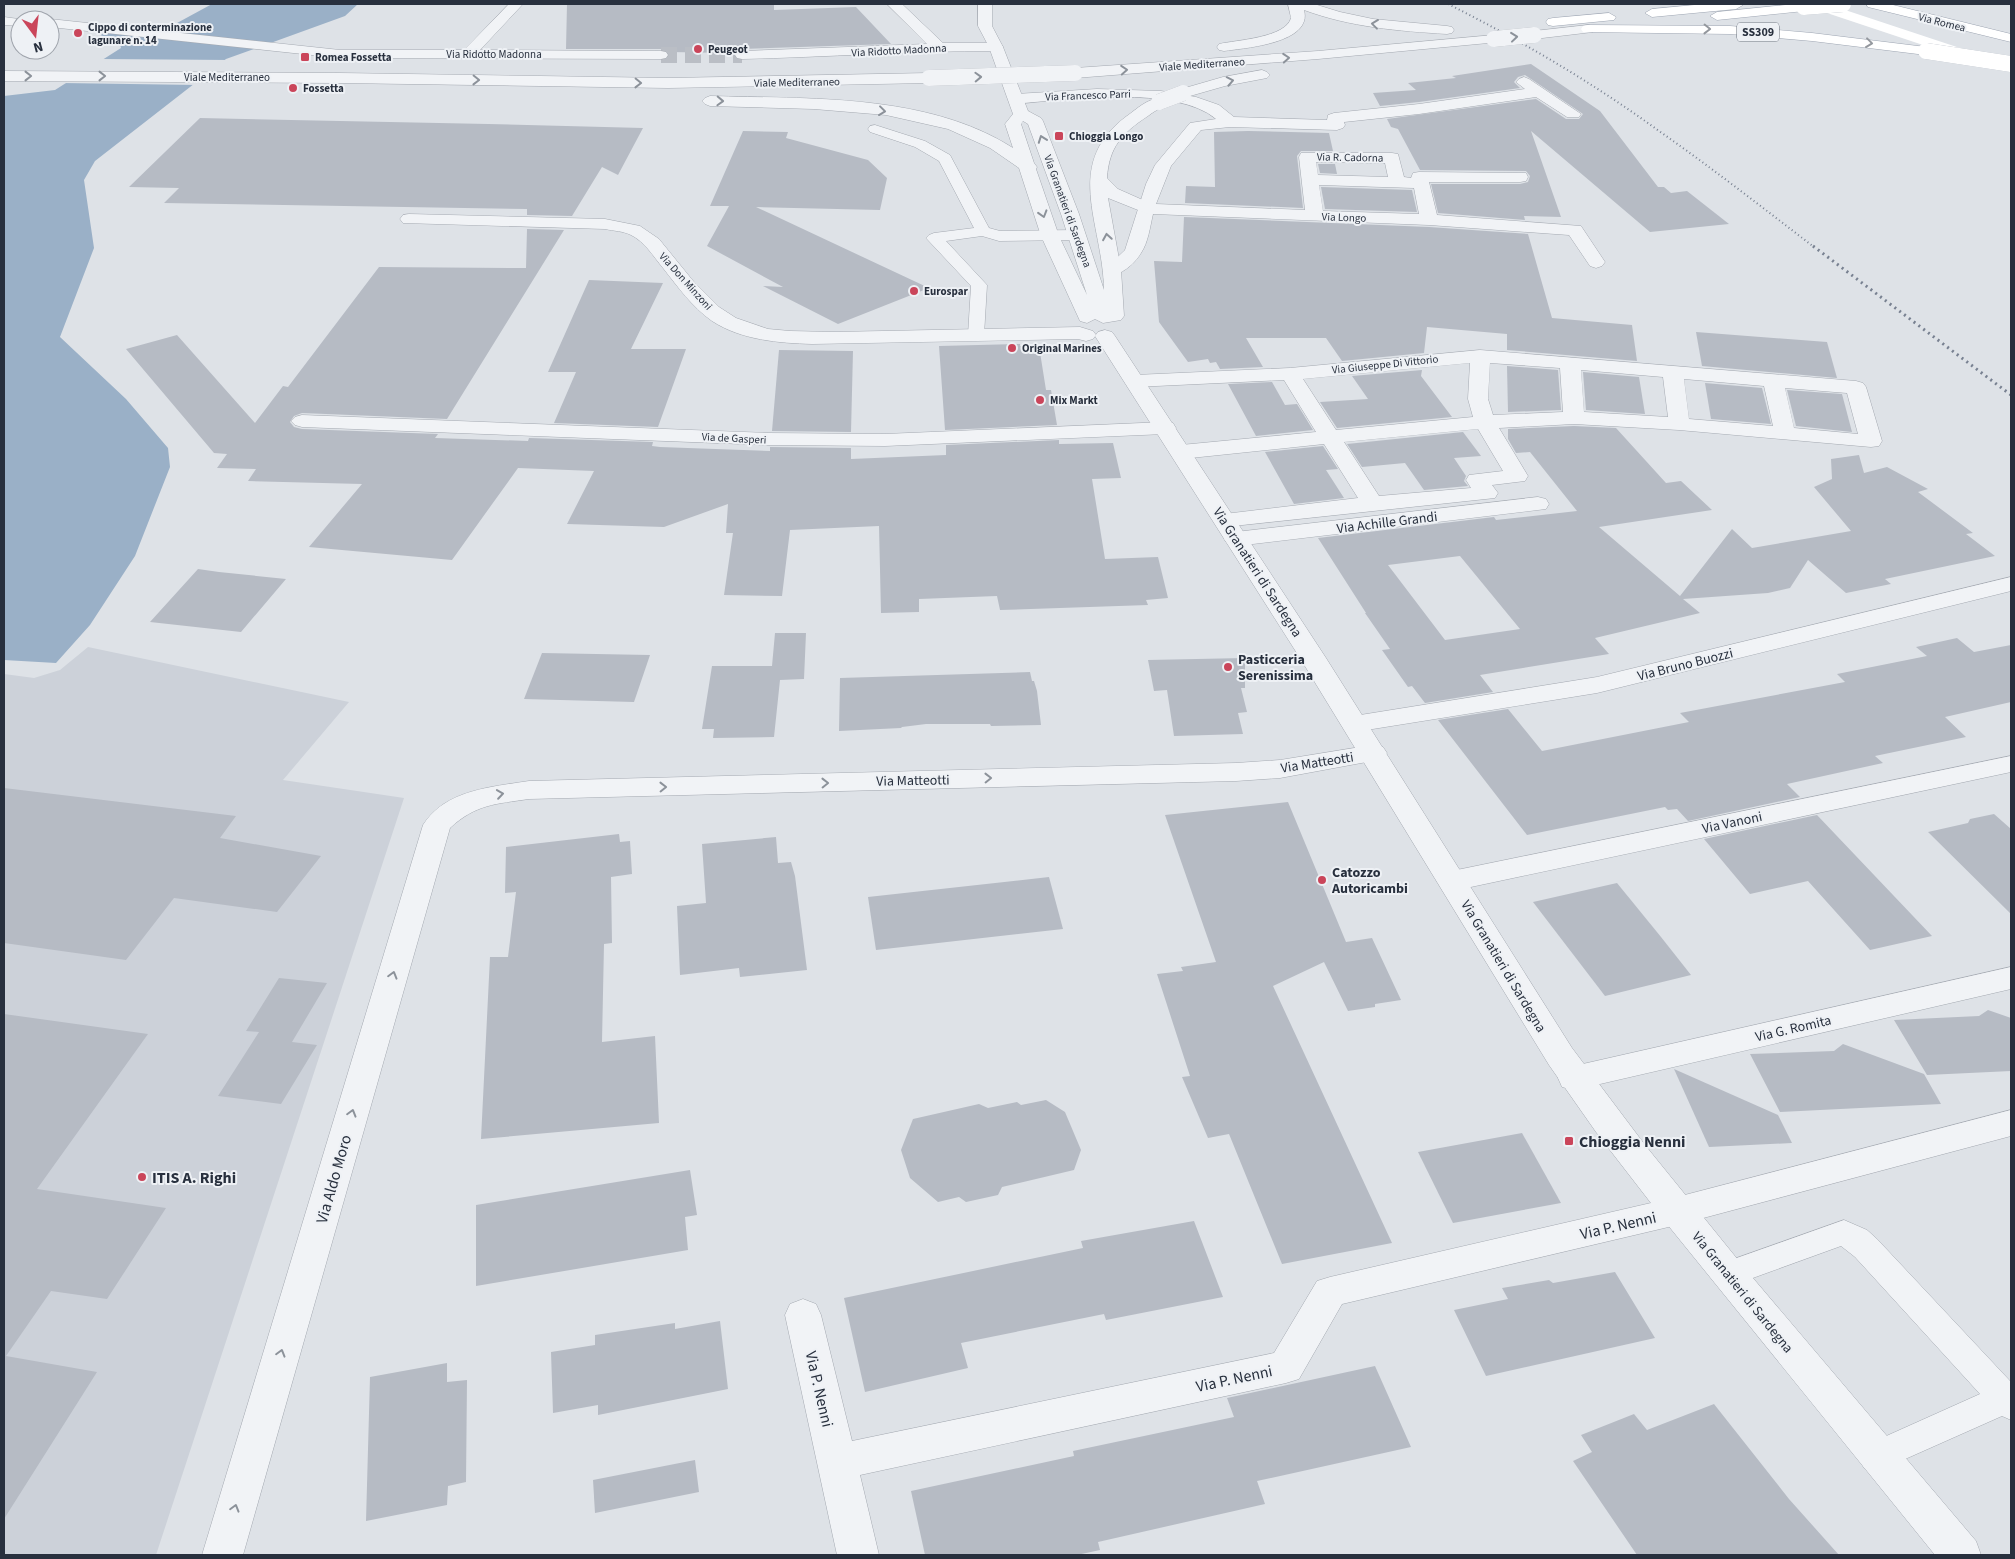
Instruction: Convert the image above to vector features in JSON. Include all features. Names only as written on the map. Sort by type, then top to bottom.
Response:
[{"type":"main road","points":[[1552,22],[1604,4]]},
{"type":"main road","name":"SS309","points":[[1639,14],[1755,4]]},
{"type":"main road","name":"SS309","points":[[1588,29],[1842,4]]},
{"type":"main road","name":"Via Romea","points":[[1873,4],[2011,38]]},
{"type":"main road","points":[[1809,6],[1941,45],[2011,71]]},
{"type":"main road","points":[[1552,22],[1620,16]]},
{"type":"main road","name":"SS309","points":[[1588,29],[1730,30],[1812,37],[2011,64]]},
{"type":"street","points":[[468,54],[516,4]]},
{"type":"street","points":[[894,4],[938,47]]},
{"type":"street","name":"Via Granatieri di Sardegna","points":[[985,4],[984,26],[996,47],[1019,106],[1035,122],[1077,235],[1099,325]]},
{"type":"street","points":[[1187,53],[1255,42],[1292,29],[1297,23],[1299,16],[1295,4]]},
{"type":"street","points":[[1302,4],[1325,14],[1360,22],[1460,36]]},
{"type":"street","name":"Viale Mediterraneo","points":[[4,76],[765,83],[928,72],[1318,55],[1460,36],[1477,29],[1552,22]]},
{"type":"street","name":"Via Ridotto Madonna","points":[[60,24],[327,53],[661,55]]},
{"type":"street","name":"Viale Mediterraneo","points":[[1072,67],[1187,53],[1460,36],[1494,38],[1588,29]]},
{"type":"street","points":[[1099,325],[1112,271],[1097,178],[1103,152],[1117,133],[1135,116],[1159,102],[1183,93],[1232,80],[1349,63],[1460,36]]},
{"type":"street","name":"Via Ridotto Madonna","points":[[742,55],[938,47],[996,47]]},
{"type":"street","name":"Viale Mediterraneo","points":[[4,64],[928,72]]},
{"type":"street","points":[[1517,77],[1573,114]]},
{"type":"street","points":[[340,78],[483,93],[609,97]]},
{"type":"street","name":"Via Francesco Parri","points":[[1019,106],[1112,92],[1135,92],[1165,96],[1198,104],[1224,114],[1230,122]]},
{"type":"street","points":[[1346,157],[1334,118],[1419,109],[1538,92]]},
{"type":"street","points":[[696,100],[861,108],[908,114],[936,120],[985,138],[1029,168]]},
{"type":"street","name":"Via Granatieri di Sardegna","points":[[1019,106],[1013,124],[1050,236],[1099,325],[1373,754],[1538,1023],[1574,1078],[1677,1211],[1876,1457],[1961,1555]]},
{"type":"street","points":[[1112,271],[1133,252],[1148,209],[1154,184],[1163,165],[1196,126],[1230,122],[1337,125]]},
{"type":"street","name":"Via R. Cadorna","points":[[1315,216],[1307,156],[1392,158],[1397,182]]},
{"type":"street","name":"Via R. Cadorna","points":[[1310,180],[1421,183],[1419,177],[1520,177]]},
{"type":"street","points":[[1097,178],[1112,193],[1148,209]]},
{"type":"street","points":[[1421,183],[1429,220]]},
{"type":"street","name":"Via Longo","points":[[1148,209],[1429,220],[1575,230],[1596,262]]},
{"type":"street","name":"Via Don Minzoni","points":[[409,219],[605,224],[623,227],[641,233],[653,243],[676,272],[712,311],[728,322],[752,331],[778,335],[816,337],[1080,333],[1099,325]]},
{"type":"street","points":[[1230,530],[1373,503],[1487,493],[1477,480],[1517,476],[1486,422],[1478,399],[1480,356]]},
{"type":"street","name":"Via Giuseppe Di Vittorio","points":[[1135,381],[1290,374],[1480,356],[1570,363],[1856,387],[1871,441],[1679,424],[1574,418],[1486,422],[1330,437],[1173,440]]},
{"type":"street","points":[[1570,363],[1574,418]]},
{"type":"street","points":[[1673,372],[1679,424]]},
{"type":"street","points":[[1290,374],[1373,503]]},
{"type":"street","points":[[1773,381],[1785,434]]},
{"type":"street","name":"Via de Gasperi","points":[[302,421],[768,439],[1173,440]]},
{"type":"street","name":"Via Achille Grandi","points":[[1230,530],[1538,504]]},
{"type":"street","name":"Via Bruno Buozzi","points":[[1354,724],[1598,685],[2011,584]]},
{"type":"street","name":"Via Matteotti","points":[[454,809],[484,796],[529,790],[1236,772],[1280,769],[1373,754]]},
{"type":"street","name":"Via Vanoni","points":[[1452,881],[2011,764]]},
{"type":"street","name":"Via Aldo Moro","points":[[222,1555],[437,825],[454,809]]},
{"type":"street","name":"Via G. Romita","points":[[1574,1078],[2011,978]]},
{"type":"street","points":[[1677,1211],[2011,1123]]},
{"type":"street","name":"Via P. Nenni","points":[[837,1462],[1286,1367],[1330,1292],[1677,1211]]},
{"type":"street","name":"Via P. Nenni","points":[[803,1315],[858,1555]]},
{"type":"lane","points":[[875,129],[920,144],[945,158],[983,231]]},
{"type":"lane","points":[[976,334],[979,285],[934,238],[983,231],[998,236],[1077,235]]},
{"type":"lane","points":[[1728,1274],[1844,1232],[1866,1248],[2008,1402],[1876,1457]]},
{"type":"shaded area","name":"ITIS A. Righi","points":[[88,647],[349,702],[283,780],[404,798],[156,1555],[4,1555],[4,674],[34,678],[60,670]]},
{"type":"water","points":[[212,4],[358,4],[345,16],[226,59],[95,161],[84,180],[94,248],[60,337],[126,399],[168,448],[170,467],[135,556],[90,625],[56,663],[4,660],[4,96],[55,90],[121,48],[120,44],[114,40],[100,35],[126,24],[166,29]]},
{"type":"pier","points":[[101,59],[230,60],[197,85],[62,83]]},
{"type":"building","points":[[567,4],[774,4],[774,10],[856,7],[891,44],[742,49],[732,53],[668,52],[661,49],[566,49]]},
{"type":"building","points":[[1531,64],[1600,111],[1658,187],[1664,187],[1671,193],[1687,191],[1729,224],[1650,232],[1531,131],[1561,217],[1524,216],[1525,220],[1438,213],[1431,184],[1520,184],[1528,182],[1530,176],[1526,171],[1420,170],[1398,129],[1391,127],[1387,119],[1536,99],[1566,119],[1579,119],[1583,114],[1525,75],[1518,77],[1514,82],[1520,88],[1419,102],[1380,106],[1373,93],[1416,90],[1408,83],[1456,78],[1452,76]]},
{"type":"building","points":[[200,118],[643,128],[618,175],[602,167],[572,216],[527,215],[527,209],[164,203],[179,188],[129,187]]},
{"type":"building","points":[[743,131],[788,132],[786,138],[868,160],[887,178],[880,210],[756,207],[929,288],[838,324],[763,286],[783,287],[707,246],[729,206],[710,206]]},
{"type":"building","points":[[1214,132],[1329,133],[1333,151],[1301,151],[1297,156],[1303,208],[1185,203],[1186,186],[1215,187]]},
{"type":"building","points":[[1318,164],[1335,164],[1337,174],[1320,173]]},
{"type":"building","points":[[1321,187],[1412,190],[1417,212],[1325,209]]},
{"type":"building","points":[[1184,217],[1429,227],[1528,234],[1552,318],[1632,325],[1637,361],[1507,350],[1507,334],[1427,327],[1424,353],[1342,361],[1326,338],[1246,338],[1263,367],[1220,369],[1216,362],[1210,363],[1208,359],[1188,362],[1159,322],[1154,261],[1182,262]]},
{"type":"building","points":[[527,229],[564,230],[447,419],[302,413],[294,416],[290,422],[294,427],[302,429],[438,434],[435,438],[528,441],[529,438],[653,442],[652,446],[660,447],[770,451],[770,447],[851,448],[851,459],[946,455],[946,445],[1059,440],[1059,444],[1113,443],[1121,478],[1092,479],[1105,559],[1158,557],[1168,598],[1146,600],[1148,605],[1000,610],[997,596],[919,599],[919,612],[881,613],[879,526],[790,530],[782,596],[724,595],[733,533],[726,533],[728,504],[664,527],[567,524],[594,471],[518,468],[452,560],[309,547],[362,484],[248,481],[256,469],[217,468],[227,454],[214,453],[126,349],[177,335],[255,423],[283,386],[288,387],[379,267],[526,268]]},
{"type":"building","points":[[589,280],[663,283],[631,349],[686,349],[658,427],[554,423],[576,372],[548,372]]},
{"type":"building","points":[[1696,332],[1827,342],[1837,378],[1702,366]]},
{"type":"building","points":[[1020,344],[1020,346],[1039,346],[1046,390],[1051,390],[1057,425],[945,430],[939,346]]},
{"type":"building","points":[[779,350],[853,351],[851,432],[772,431]]},
{"type":"building","points":[[1507,366],[1558,370],[1561,410],[1508,412]]},
{"type":"building","points":[[1422,370],[1421,376],[1452,417],[1337,428],[1320,402],[1368,399],[1352,376]]},
{"type":"building","points":[[1583,372],[1639,377],[1645,414],[1586,410]]},
{"type":"building","points":[[1272,382],[1285,405],[1297,404],[1313,430],[1256,436],[1228,384]]},
{"type":"building","points":[[1705,383],[1762,388],[1771,424],[1711,419]]},
{"type":"building","points":[[1787,390],[1842,394],[1852,432],[1796,426]]},
{"type":"building","points":[[1574,426],[1616,428],[1666,483],[1681,481],[1712,510],[1599,527],[1680,596],[1732,529],[1752,548],[1851,531],[1814,487],[1832,479],[1831,459],[1859,455],[1864,473],[1887,467],[1928,489],[1918,492],[1973,533],[1966,534],[1995,556],[1885,579],[1891,584],[1846,593],[1808,560],[1790,588],[1768,593],[1683,599],[1700,613],[1595,638],[1609,654],[1480,675],[1493,692],[1425,703],[1412,686],[1408,687],[1382,650],[1390,649],[1318,538],[1494,517],[1496,520],[1577,511],[1530,452],[1516,453],[1508,439],[1508,429]],"holes":[[[1460,556],[1520,629],[1445,640],[1388,565]]]},
{"type":"building","points":[[1463,432],[1481,456],[1454,458],[1466,476],[1464,481],[1468,486],[1424,490],[1405,463],[1362,467],[1347,444]]},
{"type":"building","points":[[1323,446],[1338,469],[1326,470],[1344,498],[1294,504],[1265,452]]},
{"type":"building","points":[[198,569],[286,579],[241,632],[150,622]]},
{"type":"building","points":[[775,633],[806,633],[804,679],[780,680],[774,737],[713,738],[714,729],[702,729],[712,666],[772,666]]},
{"type":"building","points":[[1957,638],[1974,652],[2011,645],[2011,702],[1945,717],[1966,737],[1875,756],[1883,763],[1787,784],[1800,797],[1688,821],[1677,809],[1668,810],[1665,807],[1527,835],[1438,720],[1508,709],[1542,751],[1689,722],[1680,713],[1845,682],[1837,674],[1927,656],[1916,647]]},
{"type":"building","points":[[542,653],[650,655],[634,702],[524,699]]},
{"type":"building","points":[[1245,658],[1245,688],[1241,688],[1247,712],[1238,713],[1243,734],[1174,736],[1167,690],[1154,691],[1148,660]]},
{"type":"building","points":[[1030,672],[1037,691],[1041,725],[926,724],[901,728],[839,731],[840,678]]},
{"type":"building","points":[[4,788],[236,816],[220,838],[321,856],[277,912],[174,898],[126,960],[4,943]]},
{"type":"building","points":[[1288,802],[1346,942],[1372,938],[1401,1000],[1375,1004],[1375,1007],[1348,1011],[1324,962],[1273,986],[1392,1243],[1282,1264],[1229,1134],[1208,1138],[1182,1077],[1190,1076],[1157,974],[1183,971],[1181,967],[1216,962],[1165,815]]},
{"type":"building","points":[[1994,814],[2011,829],[2011,914],[1928,832],[1968,823],[1970,819]]},
{"type":"building","points":[[1817,815],[1932,936],[1870,950],[1808,881],[1750,894],[1704,839]]},
{"type":"building","points":[[619,834],[620,842],[630,841],[632,874],[611,877],[612,943],[604,944],[602,1042],[655,1036],[659,1123],[481,1139],[490,957],[508,957],[516,892],[505,893],[506,847]]},
{"type":"building","points":[[776,837],[778,863],[791,862],[795,876],[807,970],[740,977],[739,968],[680,975],[677,906],[706,903],[702,844]]},
{"type":"building","points":[[1049,877],[1063,929],[876,950],[868,897]]},
{"type":"building","points":[[1617,883],[1691,975],[1605,996],[1533,902]]},
{"type":"building","points":[[279,978],[327,983],[292,1042],[317,1045],[281,1104],[218,1096],[259,1032],[246,1031]]},
{"type":"building","points":[[1988,1010],[2011,1018],[2011,1071],[1927,1075],[1894,1020],[1979,1016]]},
{"type":"building","points":[[4,1014],[148,1034],[37,1189],[166,1208],[107,1299],[51,1291],[6,1356],[97,1372],[4,1519]]},
{"type":"building","points":[[1843,1044],[1924,1074],[1941,1104],[1780,1112],[1750,1054],[1834,1051]]},
{"type":"building","points":[[1674,1069],[1778,1115],[1792,1143],[1709,1147]]},
{"type":"building","points":[[1046,1100],[1065,1112],[1081,1150],[1074,1170],[1002,1187],[998,1195],[966,1202],[959,1197],[938,1202],[910,1178],[901,1150],[913,1119],[979,1104],[988,1108],[1017,1102],[1021,1105]]},
{"type":"building","points":[[1522,1133],[1561,1203],[1453,1223],[1418,1152]]},
{"type":"building","points":[[690,1170],[697,1215],[685,1217],[688,1250],[476,1286],[476,1205]]},
{"type":"building","points":[[1194,1221],[1223,1297],[1106,1320],[1104,1314],[961,1343],[968,1368],[865,1392],[844,1298],[1083,1248],[1081,1241]]},
{"type":"building","points":[[1615,1272],[1655,1338],[1486,1376],[1454,1310],[1508,1299],[1502,1288],[1549,1280],[1553,1283]]},
{"type":"building","points":[[720,1321],[728,1389],[598,1415],[598,1405],[553,1413],[551,1352],[595,1345],[595,1335],[675,1323],[675,1329]]},
{"type":"building","points":[[447,1363],[447,1382],[467,1380],[466,1482],[448,1486],[447,1505],[366,1521],[370,1377]]},
{"type":"building","points":[[1375,1366],[1411,1447],[1257,1481],[1265,1504],[1098,1542],[1100,1550],[1077,1555],[925,1555],[911,1491],[1074,1456],[1073,1451],[1234,1417],[1227,1398]]},
{"type":"building","points":[[1714,1404],[1789,1499],[1839,1555],[1637,1555],[1573,1461],[1592,1452],[1581,1435],[1634,1414],[1647,1430]]},
{"type":"building","points":[[695,1460],[699,1492],[595,1513],[593,1480]]},
{"type":"tunnel","points":[[661,55],[742,55]]},
{"type":"railway","points":[[1448,4],[1530,48],[1609,96],[1698,159],[1814,247]]},
{"type":"railway","points":[[1813,246],[2011,395]]},
{"type":"place","name":"Cippo di conterminazione lagunare n. 14","points":[[78,33]]},
{"type":"place","name":"Peugeot","points":[[698,49]]},
{"type":"place","name":"Romea Fossetta","points":[[305,57]]},
{"type":"place","name":"Fossetta","points":[[293,88]]},
{"type":"place","name":"Chioggia Longo","points":[[1059,136]]},
{"type":"place","name":"Eurospar","points":[[914,291]]},
{"type":"place","name":"Original Marines","points":[[1012,348]]},
{"type":"place","name":"Mix Markt","points":[[1040,400]]},
{"type":"place","name":"Pasticceria Serenissima","points":[[1228,667]]},
{"type":"place","name":"Catozzo Autoricambi","points":[[1322,880]]},
{"type":"place","name":"Chioggia Nenni","points":[[1569,1141]]},
{"type":"place","name":"ITIS A. Righi","points":[[142,1177]]}]
